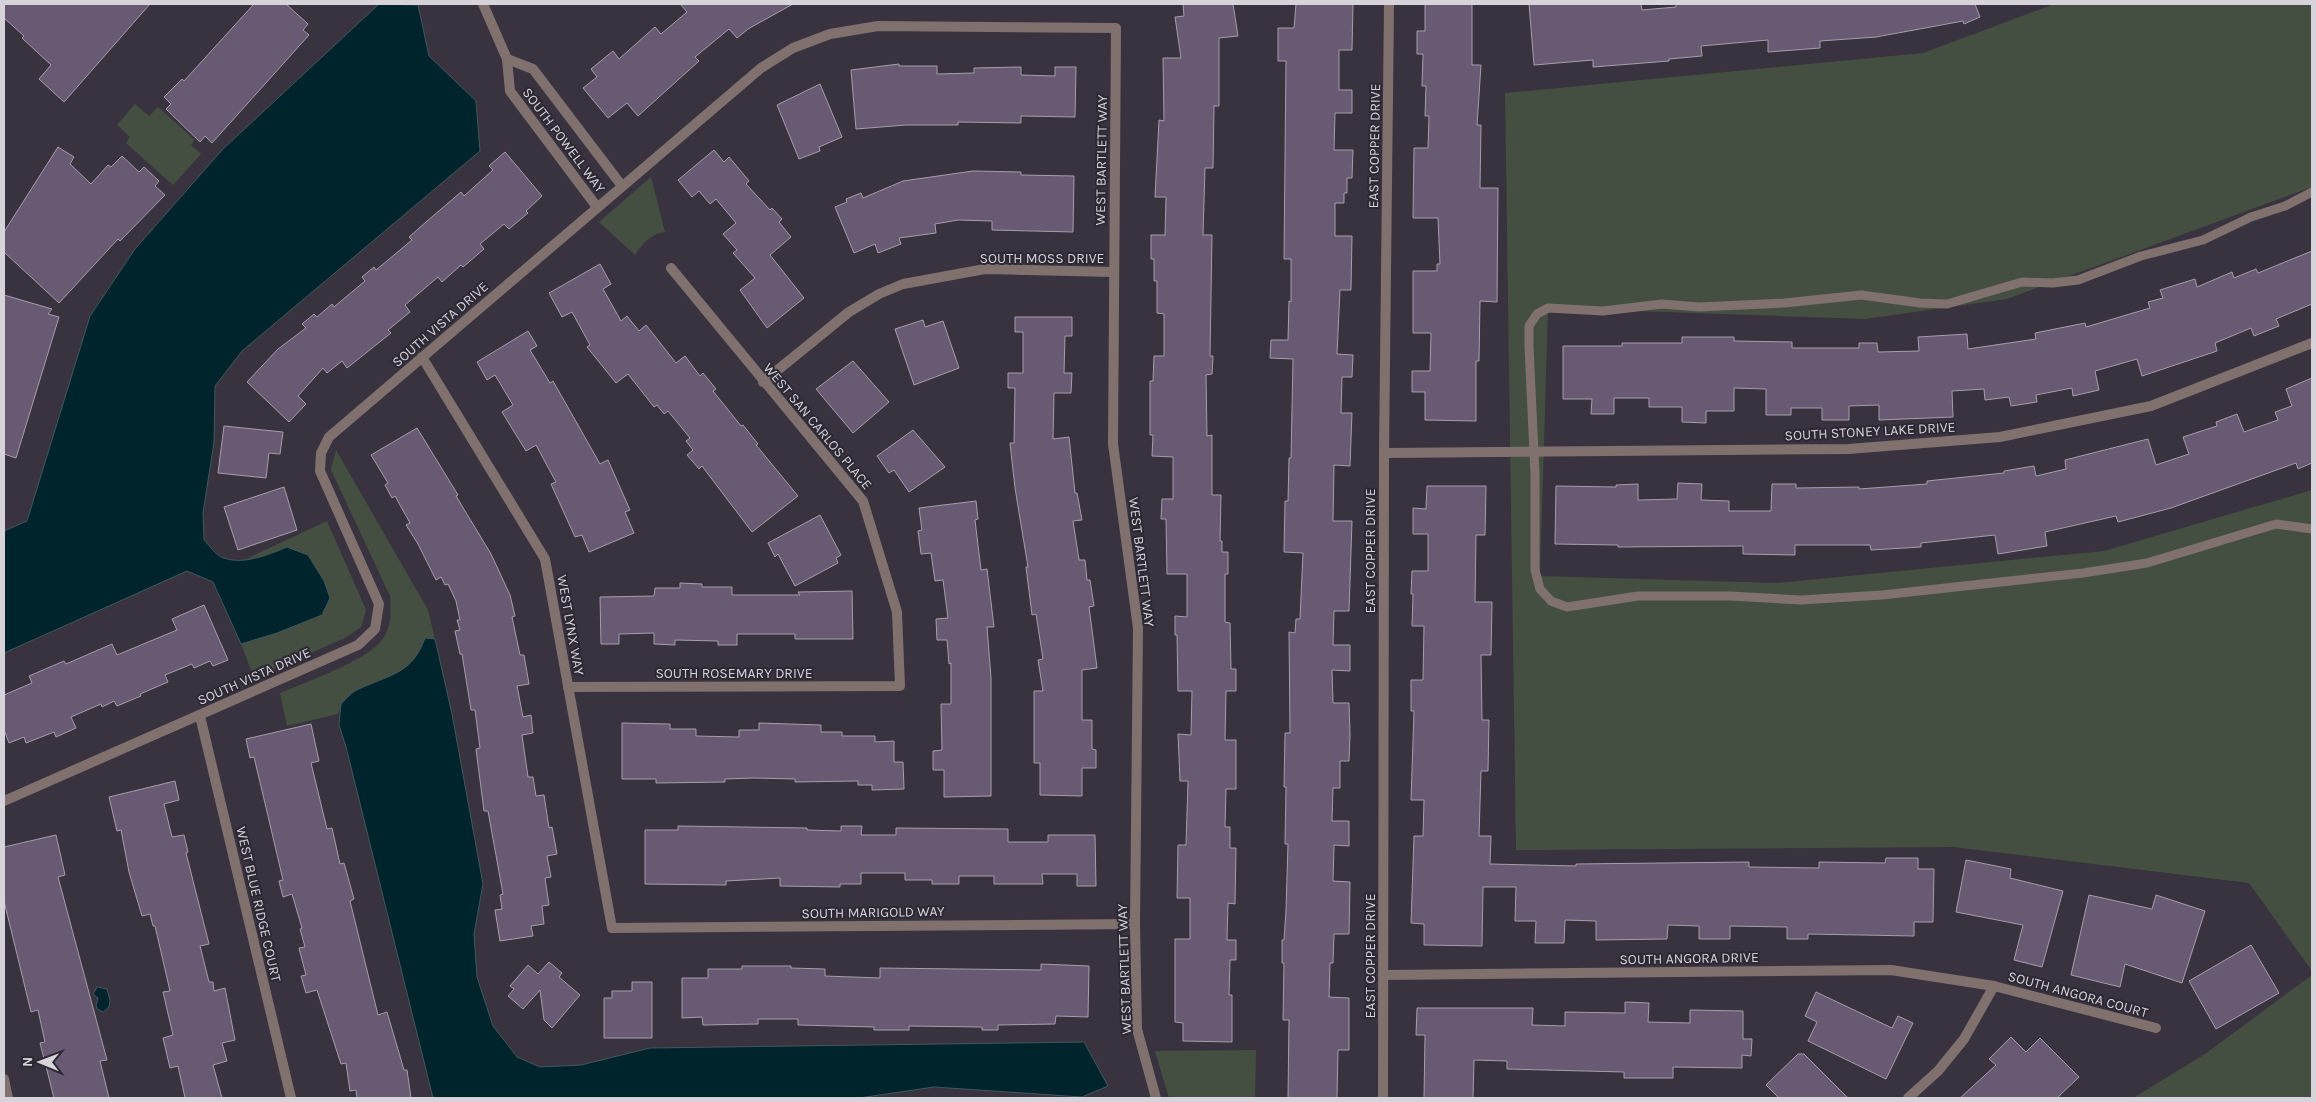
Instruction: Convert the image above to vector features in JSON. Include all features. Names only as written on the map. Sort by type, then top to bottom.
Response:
[{"type":"street","name":"SOUTH POWELL WAY","points":[[483,4],[507,59],[510,91],[597,207]]},
{"type":"street","name":"EAST COPPER DRIVE","points":[[1383,1098],[1384,452],[1389,4]]},
{"type":"street","name":"SOUTH VISTA DRIVE","points":[[4,801],[358,645],[375,629],[379,604],[320,471],[321,454],[329,437],[760,68],[793,48],[830,34],[878,26],[1116,28]]},
{"type":"street","name":"WEST BARTLETT WAY","points":[[1116,28],[1113,444],[1138,628],[1137,1029],[1156,1098]]},
{"type":"street","name":"SOUTH POWELL WAY","points":[[507,59],[533,69],[622,186]]},
{"type":"street","name":"WEST SAN CARLOS PLACE","points":[[671,268],[863,501],[897,612],[900,686]]},
{"type":"street","name":"SOUTH MOSS DRIVE","points":[[763,382],[849,312],[879,294],[903,284],[985,269],[1113,272]]},
{"type":"street","name":"SOUTH STONEY LAKE DRIVE","points":[[1384,452],[1849,448],[2000,437],[2151,406],[2312,344]]},
{"type":"street","name":"WEST LYNX WAY","points":[[422,357],[545,559],[612,928]]},
{"type":"street","name":"SOUTH ROSEMARY DRIVE","points":[[568,688],[900,686]]},
{"type":"street","name":"WEST BLUE RIDGE COURT","points":[[200,716],[291,1098]]},
{"type":"street","name":"SOUTH MARIGOLD WAY","points":[[612,928],[1136,924]]},
{"type":"street","name":"SOUTH ANGORA DRIVE","points":[[1384,975],[1891,970],[1994,986]]},
{"type":"street","name":"SOUTH ANGORA COURT","points":[[1994,986],[2156,1028]]},
{"type":"street","points":[[1908,1098],[1938,1071],[1964,1040],[1994,986]]},
{"type":"street","points":[[4,1079],[8,1098]]},
{"type":"lane","points":[[2312,192],[2285,206],[2251,217],[2203,240],[2140,256],[2078,280],[2022,282],[1946,304],[1920,303],[1861,295],[1785,303],[1699,307],[1662,304],[1603,311],[1548,308],[1537,314],[1529,326],[1535,474],[1535,570],[1540,590],[1551,601],[1568,607],[1638,596],[1810,599],[1882,595],[2011,581],[2147,563],[2276,524],[2312,529]]},
{"type":"green space","points":[[2054,4],[2312,4],[2312,187],[2007,299],[1865,319],[1548,308],[1540,576],[1777,583],[2104,551],[2312,490],[2312,971],[2249,883],[1953,847],[1516,850],[1505,93],[1923,53]]},
{"type":"green space","points":[[135,104],[149,116],[158,107],[195,140],[191,145],[201,154],[173,185],[126,143],[130,137],[117,125]]},
{"type":"green space","points":[[651,177],[665,232],[647,240],[635,255],[599,222]]},
{"type":"green space","points":[[336,450],[428,610],[435,639],[425,638],[414,659],[407,668],[397,675],[362,688],[347,698],[338,714],[287,726],[280,693],[350,663],[375,648],[385,635],[391,613],[390,596],[331,470]]},
{"type":"green space","points":[[327,521],[366,610],[361,627],[345,638],[254,678],[241,644],[277,633],[287,547],[267,555],[244,560]]},
{"type":"green space","points":[[2312,975],[2312,1098],[2133,1098],[2205,1054]]},
{"type":"green space","points":[[1256,1050],[1255,1098],[1169,1098],[1155,1051]]},
{"type":"water","points":[[379,4],[418,5],[429,56],[476,101],[480,151],[242,351],[215,386],[214,442],[203,513],[204,540],[221,557],[246,560],[287,547],[308,555],[324,581],[330,598],[322,615],[277,633],[241,644],[213,582],[187,571],[4,653],[4,531],[27,521],[90,316],[135,249],[222,150]]},
{"type":"water","points":[[425,638],[435,639],[452,714],[483,884],[474,934],[477,977],[493,1026],[517,1057],[540,1067],[581,1065],[650,1048],[1084,1042],[1108,1086],[1082,1097],[934,1087],[859,1098],[433,1098],[339,725],[341,704],[355,691],[397,673],[405,667],[420,651]]},
{"type":"water","points":[[97,987],[107,989],[110,1000],[109,1007],[103,1012],[97,1009],[98,998],[93,994]]},
{"type":"building","points":[[4,4],[150,4],[64,102],[39,79],[51,65],[4,18]]},
{"type":"building","points":[[254,4],[286,4],[308,24],[303,30],[309,35],[212,143],[205,136],[200,142],[166,109],[171,104],[164,97],[182,79],[184,81]]},
{"type":"building","points":[[680,4],[793,4],[748,29],[737,38],[729,29],[695,57],[699,61],[638,116],[627,103],[608,118],[583,88],[597,77],[591,69],[613,51],[619,59],[655,27],[661,34],[687,12]]},
{"type":"building","points":[[1183,4],[1233,4],[1238,36],[1219,38],[1219,106],[1214,106],[1213,168],[1205,168],[1203,235],[1212,235],[1210,356],[1213,356],[1212,374],[1206,375],[1207,436],[1212,435],[1212,495],[1221,495],[1220,541],[1222,541],[1222,552],[1228,552],[1228,574],[1225,574],[1225,622],[1230,623],[1231,669],[1236,669],[1236,691],[1226,691],[1225,740],[1236,740],[1236,789],[1226,789],[1225,827],[1230,827],[1230,848],[1236,848],[1235,904],[1228,903],[1227,940],[1236,940],[1236,960],[1230,960],[1229,995],[1232,995],[1232,1042],[1183,1041],[1183,1023],[1175,1022],[1175,939],[1190,939],[1190,898],[1177,898],[1178,845],[1186,845],[1188,781],[1180,781],[1178,734],[1191,735],[1192,691],[1178,691],[1177,635],[1175,635],[1175,616],[1187,617],[1187,574],[1167,574],[1166,519],[1161,519],[1162,499],[1173,499],[1173,457],[1152,456],[1153,435],[1150,435],[1150,381],[1153,381],[1154,356],[1164,356],[1164,314],[1157,313],[1157,281],[1154,281],[1154,259],[1151,259],[1151,235],[1165,235],[1166,197],[1155,197],[1159,120],[1164,121],[1163,58],[1181,58],[1175,17],[1184,16]]},
{"type":"building","points":[[1296,4],[1353,4],[1352,50],[1339,50],[1339,90],[1352,90],[1352,113],[1335,113],[1334,150],[1353,150],[1352,178],[1347,178],[1347,193],[1344,193],[1344,203],[1335,203],[1335,236],[1352,236],[1351,290],[1340,290],[1337,354],[1353,355],[1352,377],[1342,377],[1341,413],[1352,413],[1350,466],[1334,465],[1333,521],[1352,521],[1349,611],[1334,611],[1333,645],[1350,645],[1350,671],[1332,670],[1333,703],[1349,703],[1350,734],[1349,761],[1340,761],[1340,788],[1333,788],[1332,821],[1349,821],[1349,846],[1334,845],[1333,881],[1350,882],[1349,934],[1334,934],[1333,963],[1330,963],[1329,997],[1349,998],[1349,1050],[1338,1050],[1337,1098],[1288,1098],[1289,1020],[1283,1020],[1284,963],[1282,963],[1282,940],[1284,940],[1286,910],[1288,844],[1285,844],[1286,787],[1284,787],[1285,733],[1290,733],[1289,632],[1295,633],[1296,619],[1300,619],[1303,553],[1284,552],[1285,501],[1288,501],[1289,458],[1291,458],[1293,359],[1270,358],[1271,340],[1288,340],[1289,301],[1291,302],[1291,259],[1284,259],[1286,61],[1278,61],[1278,28],[1294,28]]},
{"type":"building","points":[[1425,4],[1472,4],[1472,65],[1481,65],[1477,125],[1481,125],[1480,188],[1498,188],[1497,302],[1480,301],[1479,361],[1476,361],[1476,421],[1425,420],[1425,392],[1412,392],[1412,371],[1430,371],[1431,333],[1413,333],[1413,271],[1437,271],[1437,264],[1440,264],[1438,218],[1413,218],[1414,148],[1428,148],[1429,116],[1425,116],[1426,86],[1422,86],[1423,54],[1417,54],[1417,31],[1425,31]]},
{"type":"building","points":[[1529,4],[1641,4],[1642,10],[1676,7],[1676,4],[1975,4],[1980,17],[1964,24],[1963,21],[1876,37],[1820,41],[1820,48],[1768,52],[1768,40],[1701,46],[1702,56],[1669,59],[1669,61],[1593,67],[1593,60],[1534,65]]},
{"type":"building","points":[[899,64],[899,66],[937,66],[937,74],[974,73],[974,68],[1021,67],[1021,75],[1055,76],[1055,67],[1076,67],[1075,117],[1021,116],[1021,123],[958,122],[958,125],[906,125],[856,129],[851,70]]},
{"type":"building","points":[[820,84],[842,137],[819,147],[820,151],[799,159],[777,105]]},
{"type":"building","points":[[58,147],[74,157],[70,164],[91,184],[108,165],[111,167],[122,156],[139,172],[144,167],[159,181],[155,186],[165,195],[120,241],[118,239],[59,303],[4,252],[4,232]]},
{"type":"building","points":[[714,150],[724,162],[729,157],[749,181],[746,184],[770,210],[772,208],[782,219],[779,222],[791,237],[770,255],[804,298],[767,328],[740,290],[755,278],[733,253],[737,250],[723,234],[736,223],[716,199],[710,204],[699,191],[692,197],[678,180]]},
{"type":"building","points":[[505,152],[542,196],[526,211],[528,213],[509,229],[504,224],[480,244],[484,249],[463,267],[461,265],[442,282],[438,277],[405,305],[410,312],[388,330],[391,333],[347,368],[342,361],[327,373],[323,368],[298,396],[306,404],[289,422],[247,382],[278,349],[306,328],[302,324],[314,314],[317,317],[332,304],[334,307],[365,281],[362,277],[374,267],[376,270],[412,240],[409,237],[461,192],[464,196],[493,170],[489,166]]},
{"type":"building","points":[[973,171],[1021,172],[1021,175],[1074,176],[1073,232],[992,230],[992,221],[958,220],[935,224],[936,233],[899,238],[901,244],[878,253],[875,244],[854,253],[835,207],[847,202],[846,199],[861,193],[863,198],[903,181]]},
{"type":"building","points":[[2312,251],[2312,304],[2276,319],[2279,326],[2254,336],[2251,328],[2215,343],[2217,351],[2142,376],[2137,359],[2095,371],[2099,390],[2073,396],[2072,388],[2036,395],[2037,402],[2011,406],[2009,397],[1985,400],[1984,389],[1952,391],[1953,417],[1879,420],[1879,405],[1849,406],[1849,420],[1822,420],[1822,408],[1791,408],[1791,415],[1766,415],[1766,389],[1734,388],[1734,411],[1706,411],[1706,423],[1682,422],[1682,407],[1649,407],[1649,398],[1614,398],[1614,414],[1591,414],[1592,399],[1563,399],[1563,346],[1622,346],[1622,343],[1682,343],[1682,337],[1734,337],[1734,341],[1792,342],[1792,348],[1859,348],[1859,343],[1877,343],[1878,352],[1919,351],[1918,337],[1967,334],[1968,349],[2036,339],[2035,333],[2085,323],[2086,327],[2150,308],[2148,302],[2163,298],[2160,290],[2195,279],[2197,287],[2232,272],[2234,278],[2256,269],[2258,273]]},
{"type":"building","points":[[600,264],[611,284],[603,289],[621,321],[627,316],[639,331],[646,325],[676,363],[685,356],[700,376],[703,373],[716,389],[713,391],[741,426],[743,425],[758,444],[756,445],[798,496],[752,532],[702,466],[699,469],[687,455],[693,450],[686,441],[690,438],[668,411],[664,414],[657,405],[654,407],[628,374],[616,383],[587,347],[590,345],[572,312],[562,317],[549,293]]},
{"type":"building","points":[[4,295],[52,309],[48,314],[59,317],[16,458],[4,454]]},
{"type":"building","points":[[1015,317],[1072,317],[1072,336],[1065,336],[1064,373],[1072,373],[1071,393],[1054,393],[1053,439],[1069,437],[1075,493],[1077,493],[1082,520],[1073,521],[1079,560],[1085,560],[1087,580],[1090,580],[1094,606],[1089,607],[1097,668],[1082,670],[1082,720],[1092,720],[1092,749],[1096,750],[1096,768],[1082,768],[1082,796],[1040,795],[1040,763],[1034,763],[1034,691],[1043,691],[1038,660],[1043,659],[1036,614],[1032,615],[1026,567],[1028,567],[1015,488],[1010,443],[1014,443],[1015,388],[1008,388],[1008,373],[1023,373],[1023,332],[1015,332]]},
{"type":"building","points":[[923,320],[925,327],[943,321],[959,368],[914,385],[895,329]]},
{"type":"building","points":[[528,331],[537,346],[530,350],[550,383],[553,381],[600,464],[608,460],[630,510],[625,512],[634,533],[589,552],[582,535],[575,537],[551,484],[556,482],[536,445],[526,451],[502,412],[513,405],[495,375],[487,380],[477,362]]},
{"type":"building","points":[[853,361],[889,402],[853,433],[816,389]]},
{"type":"building","points":[[2312,378],[2312,463],[2298,469],[2296,463],[2171,508],[2118,522],[2116,516],[2045,532],[2047,546],[1998,554],[1995,535],[1921,543],[1921,547],[1871,550],[1870,545],[1795,545],[1795,555],[1743,554],[1743,546],[1618,547],[1618,545],[1555,544],[1556,486],[1616,487],[1616,485],[1638,484],[1638,500],[1677,499],[1678,483],[1702,484],[1701,500],[1729,501],[1729,511],[1771,511],[1772,484],[1796,484],[1796,488],[1859,487],[1859,489],[1927,484],[1927,481],[2004,473],[2004,471],[2034,466],[2036,476],[2066,469],[2065,460],[2148,439],[2156,465],[2189,454],[2183,437],[2217,426],[2216,422],[2237,414],[2244,432],[2278,420],[2275,412],[2292,406],[2286,389]]},
{"type":"building","points":[[224,426],[283,432],[280,454],[269,453],[266,478],[218,473]]},
{"type":"building","points":[[417,428],[491,554],[510,595],[515,616],[512,617],[520,655],[524,655],[529,684],[517,686],[523,717],[531,715],[533,733],[522,735],[528,777],[533,777],[536,796],[544,795],[549,828],[552,827],[557,854],[547,856],[551,877],[545,878],[549,905],[542,906],[544,924],[531,926],[533,936],[500,941],[495,910],[502,909],[500,895],[503,894],[488,811],[484,811],[476,749],[480,748],[475,710],[471,710],[462,654],[460,654],[455,631],[460,630],[457,620],[460,620],[456,601],[448,584],[445,585],[441,577],[436,580],[406,525],[410,523],[395,496],[392,498],[385,485],[388,483],[371,455]]},
{"type":"building","points":[[913,430],[945,467],[909,492],[894,470],[889,473],[877,456]]},
{"type":"building","points":[[1427,486],[1486,486],[1485,535],[1476,535],[1475,602],[1492,602],[1491,655],[1481,655],[1482,720],[1489,720],[1488,771],[1481,771],[1479,836],[1491,836],[1490,864],[1576,866],[1576,864],[1749,862],[1749,867],[1819,868],[1819,862],[1885,863],[1886,858],[1918,858],[1918,869],[1934,869],[1933,922],[1914,922],[1914,936],[1808,934],[1808,939],[1787,939],[1787,927],[1730,926],[1730,939],[1699,939],[1699,926],[1668,925],[1667,939],[1596,940],[1596,921],[1565,920],[1564,943],[1535,943],[1536,921],[1515,921],[1516,887],[1483,887],[1482,946],[1424,945],[1424,924],[1411,923],[1414,836],[1423,836],[1424,800],[1411,800],[1414,711],[1411,711],[1411,680],[1423,680],[1424,626],[1412,626],[1413,594],[1411,594],[1412,571],[1428,571],[1428,534],[1413,534],[1413,508],[1426,509]]},
{"type":"building","points":[[284,487],[297,530],[238,550],[224,507]]},
{"type":"building","points":[[976,501],[978,519],[975,520],[981,570],[987,569],[994,627],[987,627],[991,678],[991,796],[944,797],[944,770],[933,770],[933,751],[942,750],[941,704],[951,704],[951,663],[949,664],[947,640],[937,640],[936,619],[948,618],[943,580],[935,581],[931,553],[921,554],[918,531],[922,530],[919,508]]},
{"type":"building","points":[[820,515],[841,555],[836,558],[838,563],[795,586],[778,554],[775,557],[768,543]]},
{"type":"building","points":[[680,583],[702,584],[702,587],[732,587],[732,595],[800,595],[798,592],[852,591],[853,639],[795,639],[795,634],[737,634],[737,645],[718,645],[718,641],[675,640],[675,645],[654,644],[654,633],[619,634],[619,644],[601,644],[600,597],[654,596],[655,588],[680,588]]},
{"type":"building","points":[[204,605],[228,660],[213,666],[210,661],[194,668],[192,664],[165,675],[168,682],[140,694],[141,696],[117,706],[114,701],[102,707],[101,704],[71,717],[76,728],[56,737],[54,732],[26,743],[24,737],[9,743],[4,730],[4,695],[32,683],[29,676],[64,661],[66,664],[112,644],[117,655],[177,630],[172,619]]},
{"type":"building","points":[[622,723],[670,724],[670,729],[696,729],[696,736],[739,737],[739,730],[759,730],[759,723],[821,725],[821,732],[842,732],[842,736],[875,736],[875,742],[894,741],[894,762],[903,762],[904,789],[872,790],[872,785],[858,785],[858,781],[795,782],[795,779],[754,778],[725,779],[725,782],[656,783],[656,779],[622,779]]},
{"type":"building","points":[[311,724],[319,761],[311,763],[327,829],[332,828],[340,864],[344,863],[354,899],[350,901],[378,1015],[387,1012],[404,1070],[407,1070],[411,1098],[357,1098],[356,1090],[350,1091],[346,1063],[341,1064],[317,990],[306,993],[301,976],[306,975],[299,948],[305,947],[300,929],[302,928],[292,894],[283,897],[279,881],[283,880],[254,757],[250,758],[246,739]]},
{"type":"building","points":[[175,781],[179,800],[164,804],[172,837],[184,835],[188,852],[186,853],[209,944],[200,946],[209,982],[213,982],[214,991],[225,988],[235,1040],[222,1043],[227,1061],[213,1065],[222,1098],[185,1098],[178,1066],[170,1068],[163,1038],[173,1035],[163,992],[170,991],[155,926],[153,926],[150,914],[142,916],[129,872],[121,830],[117,831],[109,797]]},
{"type":"building","points":[[678,826],[807,828],[807,830],[841,831],[841,826],[862,826],[861,835],[896,835],[896,828],[1008,829],[1008,842],[1048,842],[1048,835],[1095,835],[1096,886],[1077,886],[1077,874],[1042,874],[1043,884],[994,884],[994,876],[959,876],[959,884],[932,884],[932,880],[905,880],[905,873],[861,873],[861,884],[840,884],[840,887],[780,886],[780,878],[726,881],[726,885],[645,884],[645,830],[678,830]]},
{"type":"building","points":[[56,835],[65,875],[58,877],[107,1060],[100,1061],[109,1098],[54,1098],[40,1043],[45,1042],[38,1010],[31,1012],[4,901],[4,847]]},
{"type":"building","points":[[1966,860],[2011,869],[2010,878],[2063,891],[2042,967],[2014,960],[2023,925],[1956,912]]},
{"type":"building","points":[[2089,895],[2152,909],[2156,895],[2205,911],[2182,983],[2125,964],[2120,987],[2071,975]]},
{"type":"building","points":[[2251,945],[2279,993],[2216,1029],[2189,981]]},
{"type":"building","points":[[549,962],[562,973],[559,977],[580,995],[552,1028],[544,1020],[540,990],[523,1009],[508,996],[514,989],[510,986],[528,965],[538,974]]},
{"type":"building","points":[[1041,964],[1089,966],[1088,1017],[1056,1016],[1055,1024],[998,1025],[998,1030],[982,1030],[982,1027],[909,1026],[909,1030],[874,1030],[874,1027],[798,1025],[798,1019],[758,1019],[758,1024],[703,1025],[702,1017],[682,1018],[682,978],[708,978],[708,969],[742,969],[742,966],[791,966],[791,968],[825,969],[825,976],[880,978],[880,968],[1041,970]]},
{"type":"building","points":[[632,982],[652,982],[652,1038],[604,1038],[604,998],[612,998],[612,991],[632,991]]},
{"type":"building","points":[[1816,992],[1892,1028],[1898,1016],[1913,1023],[1886,1079],[1808,1041],[1817,1022],[1805,1016]]},
{"type":"building","points":[[1625,1002],[1649,1003],[1648,1022],[1690,1023],[1690,1010],[1743,1011],[1743,1039],[1752,1039],[1751,1056],[1742,1055],[1742,1068],[1673,1067],[1673,1078],[1624,1078],[1624,1072],[1507,1069],[1507,1061],[1474,1060],[1473,1098],[1424,1098],[1425,1035],[1416,1035],[1417,1008],[1533,1008],[1532,1025],[1565,1026],[1565,1012],[1625,1013]]},
{"type":"building","points":[[2011,1037],[2026,1052],[2040,1038],[2079,1077],[2057,1098],[1960,1098],[1996,1065],[1989,1059]]},
{"type":"building","points":[[1798,1054],[1804,1054],[1848,1098],[1779,1098],[1766,1085]]}]
